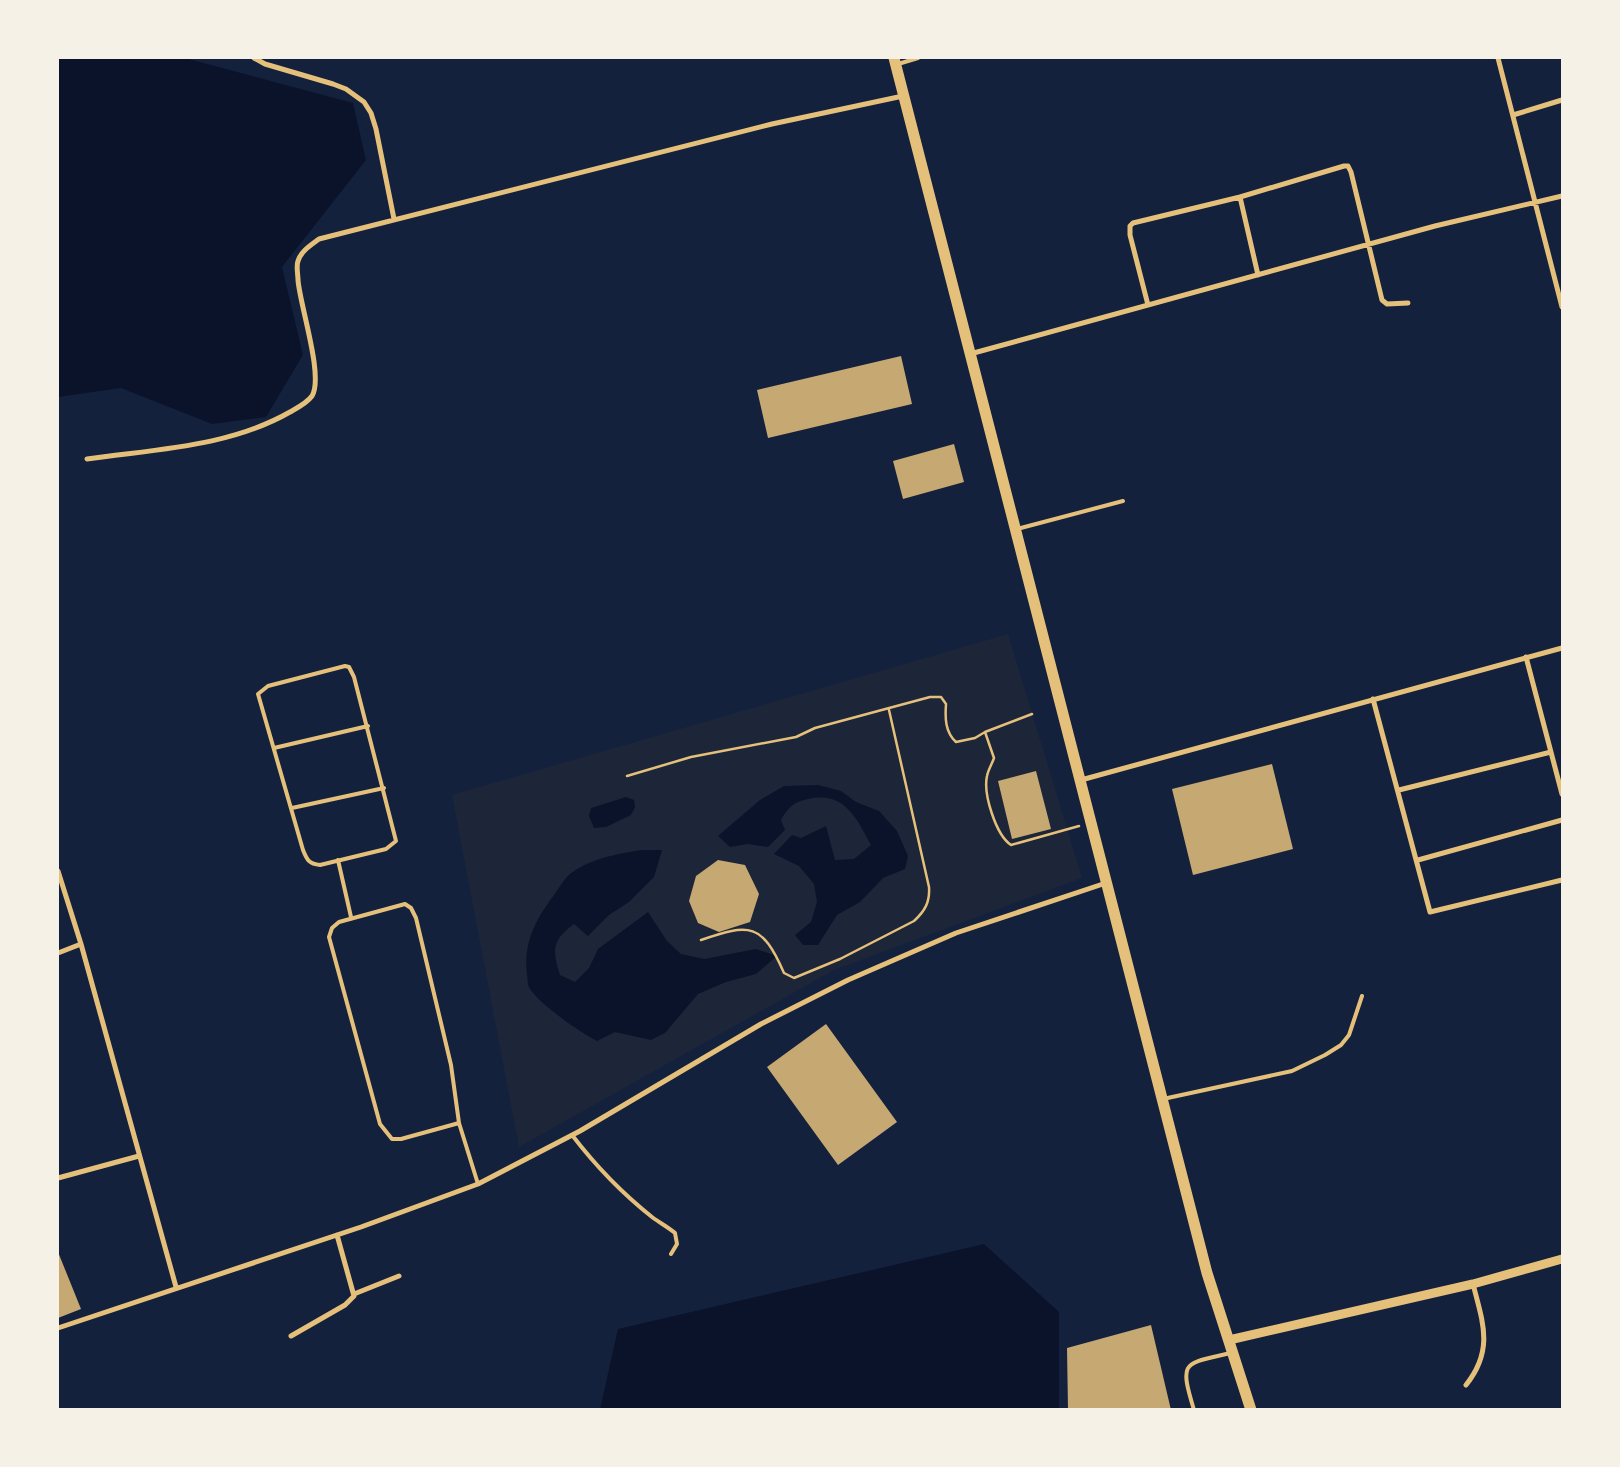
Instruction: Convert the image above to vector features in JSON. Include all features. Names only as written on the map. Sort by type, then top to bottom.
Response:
[{"type":"main road","points":[[895,61],[1161,1099],[1207,1273],[1251,1410]]},
{"type":"street","points":[[254,58],[265,64],[346,89],[364,102],[371,113],[376,129],[394,219]]},
{"type":"street","points":[[1498,58],[1535,203],[1561,291],[1562,307]]},
{"type":"street","points":[[88,459],[209,442],[249,432],[300,406],[312,396],[315,385],[315,366],[299,292],[297,263],[301,254],[319,239],[772,124],[904,96]]},
{"type":"street","points":[[1513,115],[1562,100]]},
{"type":"street","points":[[1148,305],[1130,235],[1130,226],[1133,222],[1240,197],[1348,166],[1382,300],[1387,304],[1408,302]]},
{"type":"street","points":[[970,354],[1435,226],[1562,196]]},
{"type":"street","points":[[1240,197],[1258,275]]},
{"type":"street","points":[[1080,780],[1562,648]]},
{"type":"street","points":[[1526,657],[1562,794]]},
{"type":"street","points":[[1373,699],[1418,860],[1430,912],[1562,880]]},
{"type":"street","points":[[1398,790],[1551,752]]},
{"type":"street","points":[[1418,860],[1562,820]]},
{"type":"street","points":[[58,873],[81,944],[176,1287]]},
{"type":"street","points":[[58,1328],[176,1287],[337,1235],[478,1184],[572,1135],[761,1024],[848,980],[956,933],[1106,883]]},
{"type":"street","points":[[58,953],[81,944]]},
{"type":"street","points":[[58,1178],[139,1156]]},
{"type":"street","points":[[291,1336],[353,1299],[354,1294],[337,1235]]},
{"type":"street","points":[[1230,1340],[1473,1284],[1562,1259]]},
{"type":"street","points":[[354,1294],[399,1276]]},
{"type":"street","points":[[1466,1385],[1480,1362],[1485,1341],[1484,1326],[1473,1284]]},
{"type":"lane","points":[[895,61],[918,58]]},
{"type":"lane","points":[[1015,530],[1123,501]]},
{"type":"lane","points":[[338,666],[349,667],[368,726],[396,835],[394,844],[386,849],[320,865],[308,861],[302,850],[274,748],[258,694],[268,686],[338,666]]},
{"type":"lane","points":[[274,748],[368,726]]},
{"type":"lane","points":[[292,808],[384,788]]},
{"type":"lane","points":[[338,860],[351,918]]},
{"type":"lane","points":[[459,1123],[401,1139],[392,1139],[380,1124],[329,937],[332,928],[351,918],[405,904],[412,908],[451,1065],[459,1123],[478,1184]]},
{"type":"lane","points":[[1161,1099],[1292,1071],[1316,1059],[1342,1045],[1349,1035],[1362,996]]},
{"type":"lane","points":[[572,1135],[587,1155],[652,1217],[675,1233],[678,1244],[671,1254]]},
{"type":"lane","points":[[1194,1410],[1185,1378],[1187,1369],[1194,1362],[1234,1353]]},
{"type":"path","points":[[627,776],[691,757],[796,737],[815,728],[890,710],[930,698],[941,697],[946,704],[945,718],[949,736],[956,742],[975,738],[985,732],[1032,714]]},
{"type":"path","points":[[701,940],[742,928],[753,931],[767,941],[784,973],[794,978],[848,955],[914,921],[923,913],[930,899],[929,887],[890,710]]},
{"type":"path","points":[[985,732],[994,758],[987,776],[987,796],[1004,841],[1011,845],[1020,844],[1091,823]]},
{"type":"shaded area","points":[[58,58],[185,58],[353,103],[366,160],[282,267],[303,355],[266,417],[212,424],[121,388],[58,397]]},
{"type":"shaded area","points":[[1008,634],[1082,878],[834,970],[519,1147],[452,795]]},
{"type":"shaded area","points":[[818,785],[841,791],[856,802],[879,811],[897,831],[908,856],[905,869],[883,878],[860,902],[837,915],[818,945],[803,945],[795,935],[811,922],[817,902],[814,884],[799,866],[774,854],[792,835],[801,838],[826,826],[835,860],[854,859],[871,845],[854,816],[847,808],[831,799],[808,799],[795,804],[786,812],[781,820],[785,830],[768,847],[748,844],[730,847],[718,836],[760,800],[784,786]]},
{"type":"shaded area","points":[[626,797],[634,800],[635,807],[631,815],[606,827],[594,828],[589,816],[591,808]]},
{"type":"shaded area","points":[[642,850],[662,850],[654,877],[629,902],[609,915],[588,936],[574,924],[561,935],[555,952],[560,975],[575,982],[589,968],[598,949],[648,912],[667,941],[681,954],[704,959],[756,949],[777,956],[756,974],[726,982],[698,994],[665,1033],[651,1040],[615,1032],[597,1041],[560,1017],[540,1001],[528,986],[526,964],[529,943],[541,914],[570,874],[595,860]]},
{"type":"shaded area","points":[[984,1244],[1059,1312],[1059,1409],[600,1409],[618,1329]]},
{"type":"building","points":[[901,356],[912,404],[768,438],[757,390]]},
{"type":"building","points":[[954,444],[964,482],[903,499],[893,461]]},
{"type":"building","points":[[1272,764],[1293,849],[1193,875],[1172,789]]},
{"type":"building","points":[[1036,771],[1051,829],[1012,839],[998,781]]},
{"type":"building","points":[[718,860],[745,865],[759,894],[750,922],[719,932],[698,923],[689,901],[696,876]]},
{"type":"building","points":[[826,1024],[897,1122],[838,1165],[767,1067]]},
{"type":"building","points":[[58,1252],[81,1309],[58,1318]]},
{"type":"building","points":[[1151,1325],[1171,1410],[1068,1410],[1067,1348]]}]
